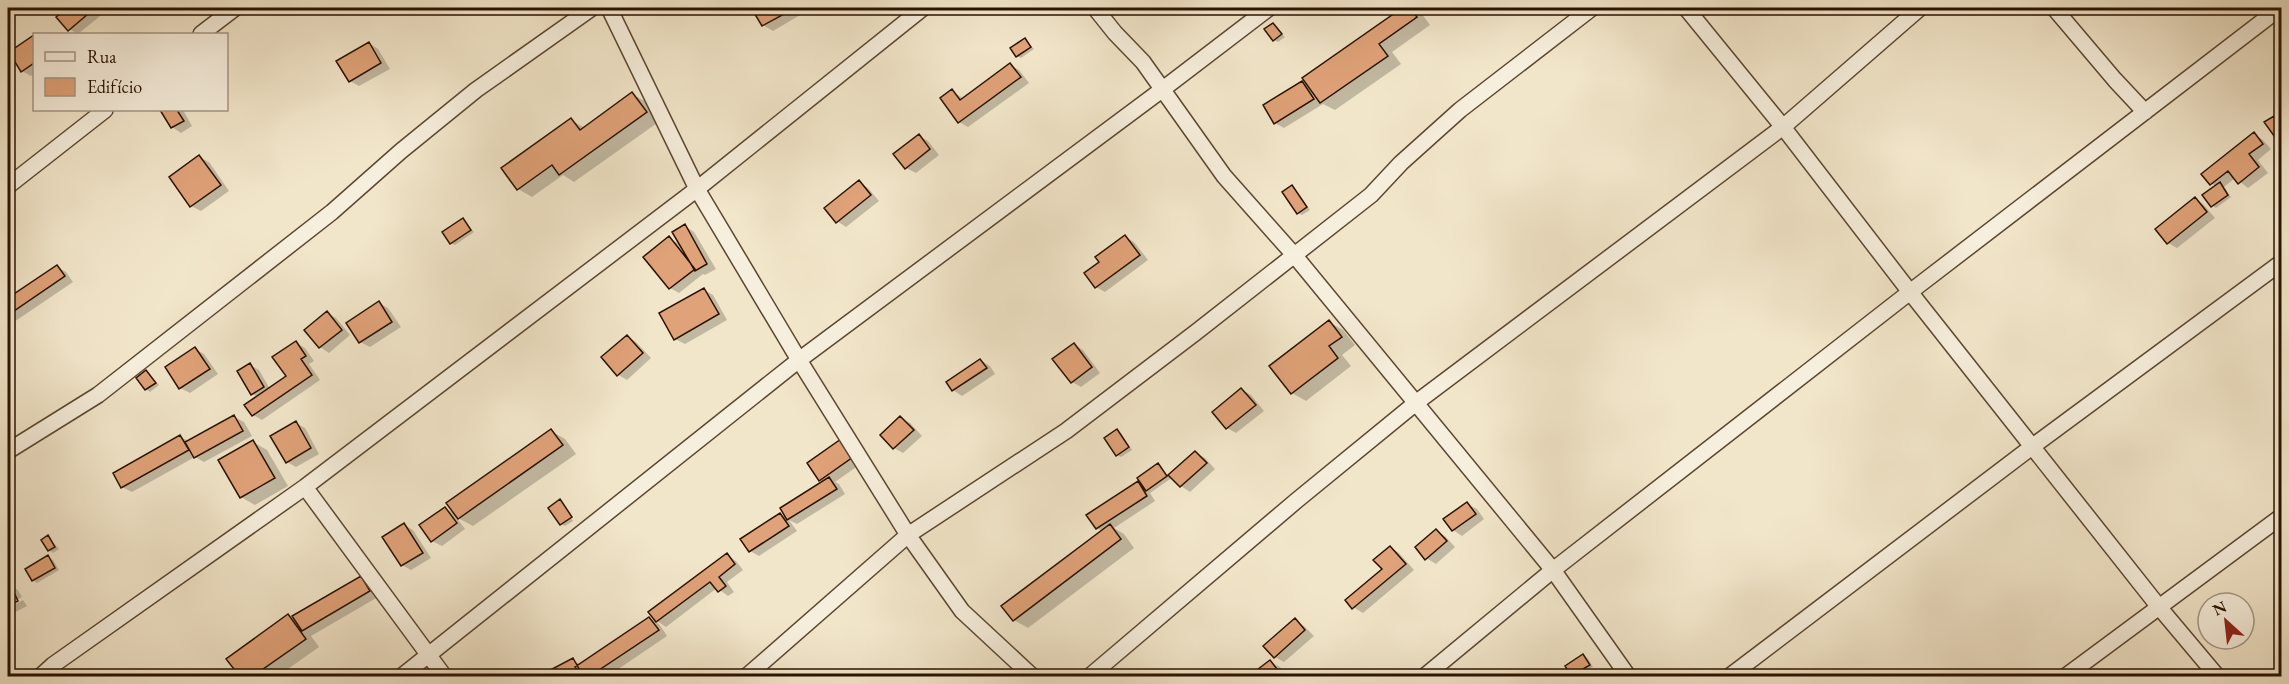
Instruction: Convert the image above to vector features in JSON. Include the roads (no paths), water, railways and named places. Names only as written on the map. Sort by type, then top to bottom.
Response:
[{"type":"street","points":[[202,33],[235,8]]},
{"type":"street","points":[[8,451],[98,395],[332,212],[401,151],[476,90],[592,8]]},
{"type":"street","points":[[609,8],[697,189],[799,360],[908,535],[962,611],[1032,676]]},
{"type":"street","points":[[41,676],[53,665],[305,487],[697,189],[923,8]]},
{"type":"street","points":[[1095,8],[1143,62],[1224,176],[1418,402],[1553,570],[1628,676]]},
{"type":"street","points":[[402,676],[799,360],[1269,8]]},
{"type":"street","points":[[747,676],[908,535],[1066,431],[1295,256],[1371,195],[1401,163],[1460,110],[1592,8]]},
{"type":"street","points":[[1686,8],[1783,127],[2159,607],[2217,676]]},
{"type":"street","points":[[1090,676],[1296,501],[1418,402],[1783,127],[1920,8]]},
{"type":"street","points":[[2055,8],[2145,112]]},
{"type":"street","points":[[1425,676],[1553,570],[2280,8]]},
{"type":"street","points":[[8,186],[104,111]]},
{"type":"street","points":[[1730,676],[2033,446],[2282,262]]},
{"type":"street","points":[[305,487],[444,676]]},
{"type":"street","points":[[2066,676],[2282,516]]}]
